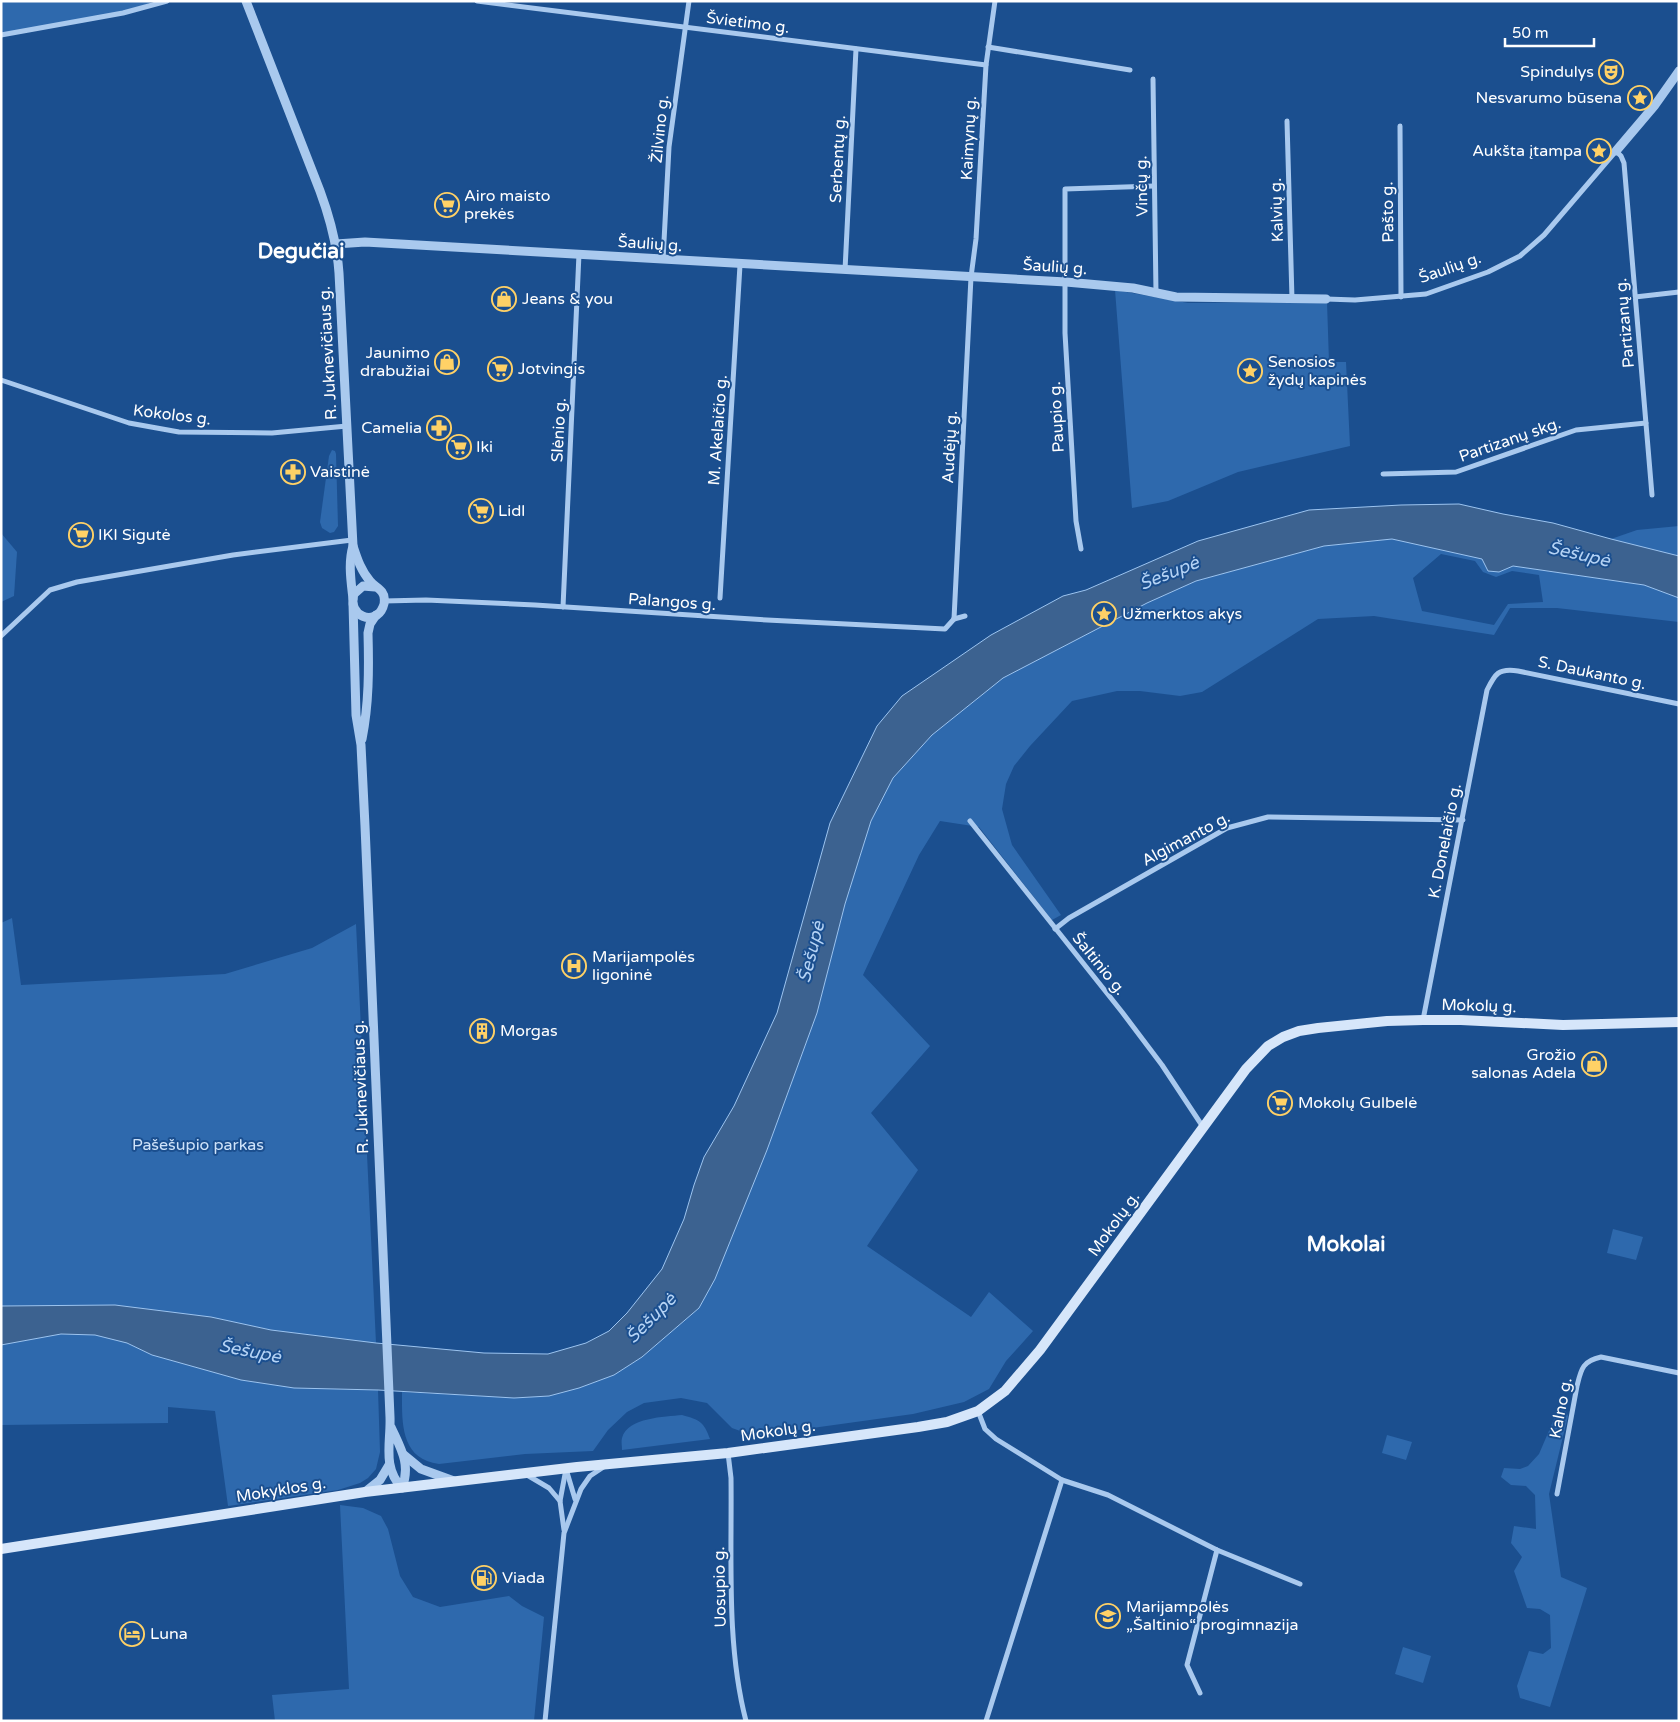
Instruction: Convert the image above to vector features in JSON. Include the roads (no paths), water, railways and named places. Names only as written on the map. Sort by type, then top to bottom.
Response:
[{"type":"main road","name":"Mokolų g.","points":[[566,1469],[728,1453],[918,1427],[948,1422],[978,1411],[1004,1391],[1040,1350],[1257,1056],[1268,1046],[1283,1037],[1299,1031],[1318,1028],[1387,1021],[1461,1020],[1563,1025],[1679,1022]]},
{"type":"main road","name":"Mokyklos g.","points":[[1,1549],[365,1492],[566,1469]]},
{"type":"street","points":[[1,35],[123,13],[166,1]]},
{"type":"street","name":"R. Juknevičiaus g.","points":[[246,1],[320,191],[336,244],[347,426],[356,715],[361,745],[391,1427],[389,1465]]},
{"type":"street","name":"Švietimo g.","points":[[477,1],[986,65]]},
{"type":"street","name":"Žilvino g.","points":[[663,260],[669,147],[689,1]]},
{"type":"street","name":"Kaimynų g.","points":[[971,277],[976,239],[986,65],[995,1]]},
{"type":"street","points":[[988,47],[1130,70]]},
{"type":"street","name":"Serbentų g.","points":[[845,270],[856,49]]},
{"type":"street","name":"Šaulių g.","points":[[336,244],[365,242],[740,265],[1066,282],[1133,288],[1176,297],[1326,300],[1402,297],[1426,294],[1488,272],[1520,256],[1544,235],[1655,105],[1679,71]]},
{"type":"street","name":"Vinčų g.","points":[[1153,79],[1156,293]]},
{"type":"street","name":"Kalvių g.","points":[[1288,121],[1292,299]]},
{"type":"street","name":"Pašto g.","points":[[1400,126],[1402,297]]},
{"type":"street","name":"Partizanų g.","points":[[1616,151],[1624,163],[1652,495]]},
{"type":"street","name":"Paupio g.","points":[[1081,549],[1076,521],[1065,343],[1065,189],[1154,186]]},
{"type":"street","name":"Slėnio g.","points":[[563,607],[579,254]]},
{"type":"street","name":"M. Akelaičio g.","points":[[720,598],[740,265]]},
{"type":"street","name":"Audėjų g.","points":[[954,619],[971,277]]},
{"type":"street","points":[[1635,297],[1679,292]]},
{"type":"street","name":"Kokolos g.","points":[[1,380],[130,424],[179,432],[272,433],[347,426]]},
{"type":"street","name":"Partizanų skg.","points":[[1382,474],[1456,472],[1576,430],[1646,423]]},
{"type":"street","points":[[1,636],[50,590],[77,582],[233,555],[352,543]]},
{"type":"street","name":"R. Juknevičiaus g.","points":[[352,543],[362,569],[375,586]]},
{"type":"street","points":[[369,585],[375,586],[382,592],[384,601],[382,610],[376,616],[362,616],[354,609],[353,602],[358,589],[369,585]]},
{"type":"street","name":"Palangos g.","points":[[384,601],[426,600],[945,629],[954,619]]},
{"type":"street","name":"R. Juknevičiaus g.","points":[[361,745],[367,714],[368,633],[370,624],[376,616]]},
{"type":"street","points":[[954,619],[965,616]]},
{"type":"street","name":"S. Daukanto g.","points":[[1500,671],[1518,671],[1679,704]]},
{"type":"street","name":"K. Donelaičio g.","points":[[1423,1020],[1487,690],[1492,679],[1500,671]]},
{"type":"street","name":"Algimanto g.","points":[[1054,929],[1069,918],[1227,828],[1268,816],[1463,820]]},
{"type":"street","name":"Šaltinio g.","points":[[970,821],[1054,929],[1122,1012],[1162,1065],[1203,1127]]},
{"type":"street","name":"Kalno g.","points":[[1557,1494],[1577,1386],[1581,1370],[1585,1364],[1592,1359],[1601,1357],[1679,1373]]},
{"type":"street","points":[[978,1411],[985,1429],[996,1439],[1062,1480],[1108,1495],[1218,1550],[1300,1584]]},
{"type":"street","name":"R. Juknevičiaus g.","points":[[391,1427],[404,1455],[406,1477],[402,1488]]},
{"type":"street","name":"Uosupio g.","points":[[728,1453],[731,1478],[734,1632],[738,1673],[746,1721]]},
{"type":"street","points":[[404,1455],[421,1469],[457,1482]]},
{"type":"street","points":[[389,1465],[392,1475],[402,1488]]},
{"type":"street","points":[[365,1492],[380,1480],[389,1465]]},
{"type":"street","points":[[564,1533],[576,1500],[586,1481],[607,1465]]},
{"type":"street","points":[[566,1469],[576,1500]]},
{"type":"street","points":[[545,1721],[564,1533],[560,1501],[566,1469]]},
{"type":"street","points":[[525,1474],[549,1488],[560,1501]]},
{"type":"street","points":[[986,1721],[1062,1480]]},
{"type":"street","points":[[1200,1693],[1187,1665],[1218,1550]]},
{"type":"water","name":"Šešupė","points":[[1459,504],[1553,523],[1679,556],[1679,598],[1644,585],[1513,566],[1499,572],[1488,571],[1482,559],[1392,539],[1324,546],[1196,581],[1147,603],[1003,678],[932,735],[893,778],[871,821],[845,904],[817,1013],[767,1150],[715,1279],[699,1308],[642,1357],[614,1375],[579,1388],[549,1396],[514,1398],[378,1390],[294,1388],[241,1380],[152,1355],[127,1343],[95,1335],[61,1334],[1,1345],[1,1306],[115,1305],[211,1317],[271,1330],[376,1343],[484,1353],[548,1354],[586,1343],[609,1331],[627,1313],[662,1269],[684,1219],[704,1157],[734,1106],[777,1013],[830,823],[877,726],[902,696],[991,635],[1063,596],[1086,590],[1198,541],[1309,510]]},
{"type":"place","name":"Spindulys","points":[[1611,72]]},
{"type":"place","name":"Nesvarumo būsena","points":[[1640,98]]},
{"type":"place","name":"Aukšta įtampa","points":[[1599,151]]},
{"type":"place","name":"Airo maisto prekės","points":[[447,205]]},
{"type":"place","name":"Jeans & you","points":[[504,299]]},
{"type":"place","name":"Jaunimo drabužiai","points":[[447,362]]},
{"type":"place","name":"Jotvingis","points":[[500,369]]},
{"type":"place","name":"Senosios žydų kapinės","points":[[1250,371]]},
{"type":"place","name":"Camelia","points":[[439,428]]},
{"type":"place","name":"Iki","points":[[459,447]]},
{"type":"place","name":"Vaistinė","points":[[293,472]]},
{"type":"place","name":"Lidl","points":[[481,511]]},
{"type":"place","name":"IKI Sigutė","points":[[81,535]]},
{"type":"place","name":"Užmerktos akys","points":[[1104,614]]},
{"type":"place","name":"Marijampolės ligoninė","points":[[574,966]]},
{"type":"place","name":"Morgas","points":[[482,1031]]},
{"type":"place","name":"Grožio salonas Adela","points":[[1594,1064]]},
{"type":"place","name":"Mokolų Gulbelė","points":[[1280,1103]]},
{"type":"place","name":"Viada","points":[[484,1578]]},
{"type":"place","name":"Marijampolės „Šaltinio“ progimnazija","points":[[1108,1616]]},
{"type":"place","name":"Luna","points":[[132,1634]]},
{"type":"district","name":"Degučiai","points":[[301,251]]},
{"type":"district","name":"Mokolai","points":[[1346,1244]]},
{"type":"park label","name":"Pašešupio parkas","points":[[198,1145]]}]
